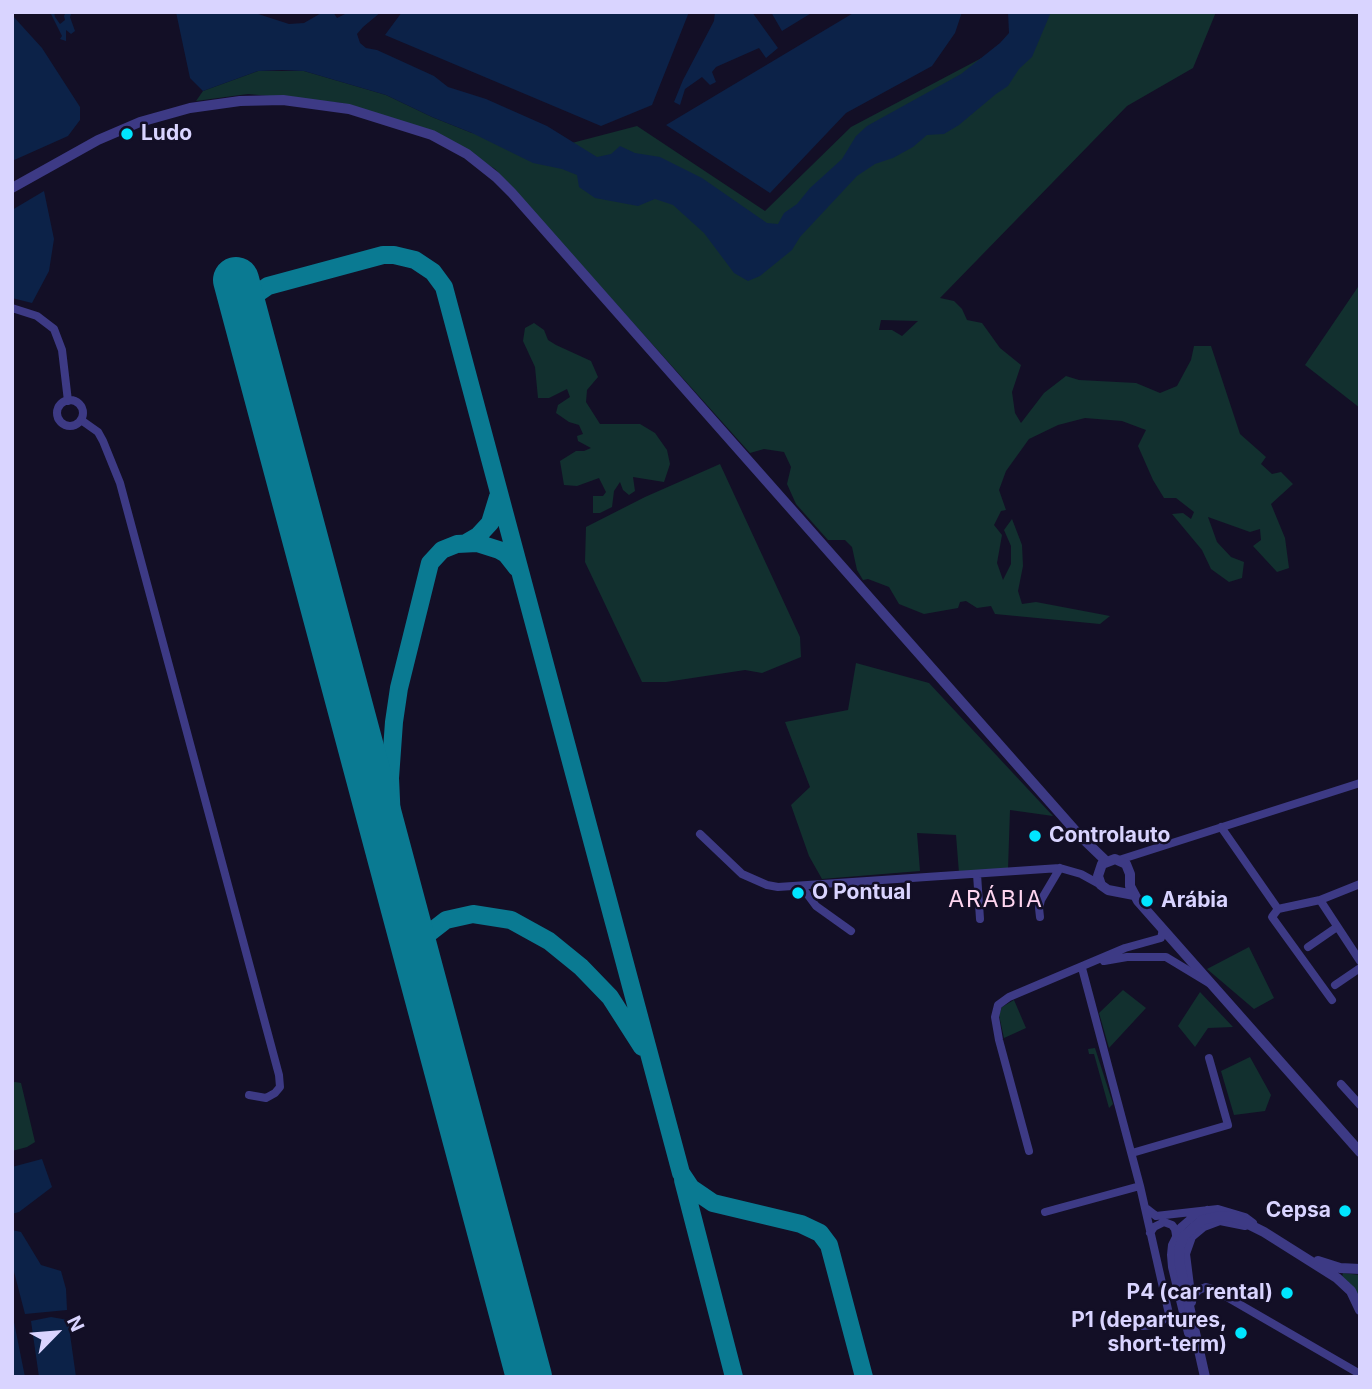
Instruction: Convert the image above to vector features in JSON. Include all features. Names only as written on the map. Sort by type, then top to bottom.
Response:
[{"type":"street","points":[[12,188],[98,140],[140,122],[190,108],[240,101],[283,100],[349,109],[432,135],[459,149],[512,193],[1080,836],[1101,866],[1101,885]]},
{"type":"street","points":[[12,308],[37,316],[54,329],[62,350],[68,401]]},
{"type":"street","points":[[68,401],[76,402],[81,407],[81,420],[76,425],[69,426],[59,419],[59,407],[68,401]]},
{"type":"street","points":[[81,420],[98,432],[120,483],[279,1075],[281,1087],[275,1093],[266,1098],[249,1095]]},
{"type":"street","points":[[1081,874],[1360,783]]},
{"type":"street","points":[[1221,827],[1278,909]]},
{"type":"street","points":[[700,834],[742,874],[767,885],[802,887],[1060,869],[1081,874],[1108,890],[1134,895]]},
{"type":"street","points":[[1117,891],[1124,887],[1141,854]]},
{"type":"street","points":[[1119,860],[1129,874],[1134,895],[1360,1152]]},
{"type":"street","points":[[1040,917],[1041,900],[1060,869]]},
{"type":"street","points":[[977,874],[980,919]]},
{"type":"street","points":[[1332,1000],[1272,917],[1278,909],[1320,900],[1360,884]]},
{"type":"street","points":[[802,887],[816,906],[851,931]]},
{"type":"street","points":[[1320,900],[1360,961]]},
{"type":"street","points":[[1308,947],[1338,927]]},
{"type":"street","points":[[1029,1152],[999,1040],[995,1010],[1009,997],[1125,948],[1161,938],[1163,929]]},
{"type":"street","points":[[1091,964],[1127,957],[1160,956],[1170,959],[1211,984]]},
{"type":"street","points":[[1082,968],[1145,1205],[1168,1314],[1162,1321],[1152,1325],[1143,1326],[1138,1321]]},
{"type":"street","points":[[1335,985],[1360,968]]},
{"type":"street","points":[[1132,1153],[1228,1125],[1209,1058]]},
{"type":"street","points":[[1341,1084],[1360,1105]]},
{"type":"street","points":[[1045,1212],[1140,1186]]},
{"type":"street","points":[[1145,1205],[1149,1213],[1156,1216],[1218,1209],[1244,1217],[1264,1231]]},
{"type":"street","points":[[1199,1350],[1188,1333],[1171,1267],[1172,1245],[1188,1220],[1207,1210]]},
{"type":"street","points":[[1205,1377],[1180,1268],[1180,1246],[1184,1236],[1202,1220],[1219,1216],[1244,1220],[1264,1231],[1346,1286],[1360,1310]]},
{"type":"street","points":[[1150,1233],[1159,1223],[1168,1222],[1175,1229],[1176,1235]]},
{"type":"street","points":[[1199,1350],[1186,1254],[1192,1237],[1220,1222],[1241,1224],[1264,1231]]},
{"type":"street","points":[[1308,1258],[1340,1268],[1360,1269]]},
{"type":"street","points":[[1192,1302],[1193,1296],[1199,1290],[1206,1287],[1213,1289],[1360,1374]]},
{"type":"green space","points":[[1014,12],[1216,12],[1193,68],[1127,106],[940,298],[954,301],[967,320],[982,323],[1000,348],[1021,365],[1012,392],[1015,413],[1021,423],[1044,393],[1066,376],[1079,380],[1136,383],[1160,393],[1177,386],[1191,360],[1194,346],[1211,346],[1240,434],[1266,457],[1261,464],[1272,474],[1281,472],[1293,484],[1271,504],[1285,538],[1289,568],[1277,572],[1253,546],[1261,540],[1260,529],[1250,532],[1208,517],[1217,542],[1231,557],[1244,562],[1242,578],[1229,582],[1211,569],[1202,550],[1172,514],[1183,513],[1191,519],[1194,512],[1176,498],[1164,498],[1153,480],[1138,446],[1146,430],[1122,421],[1085,418],[1058,425],[1029,439],[1006,471],[999,490],[1006,510],[1001,511],[994,525],[1002,535],[997,563],[1003,580],[1011,564],[1011,546],[1004,530],[1012,519],[1022,545],[1023,566],[1018,591],[1022,604],[1036,602],[1110,616],[1100,624],[995,614],[991,606],[977,608],[966,601],[960,602],[958,608],[924,614],[899,604],[889,587],[868,579],[863,580],[857,570],[852,547],[845,540],[828,540],[796,504],[787,484],[791,467],[784,452],[764,449],[750,453],[495,169],[437,133],[342,103],[248,94],[196,101],[203,91],[258,71],[304,71],[386,95],[472,133],[568,144],[637,126],[765,211],[851,127],[1010,43]],"holes":[[[881,320],[918,321],[902,336],[892,330],[879,330]]]},
{"type":"green space","points":[[1360,284],[1360,408],[1305,365]]},
{"type":"green space","points":[[534,323],[544,330],[548,340],[591,361],[598,377],[587,390],[586,402],[600,424],[640,424],[655,433],[667,450],[670,464],[664,482],[633,477],[635,491],[629,495],[620,482],[614,491],[612,507],[600,513],[593,513],[593,496],[603,496],[606,492],[599,478],[577,486],[564,485],[560,461],[576,451],[591,448],[578,441],[577,436],[583,434],[579,425],[556,413],[558,405],[570,397],[567,389],[549,398],[538,398],[535,367],[523,341],[525,328]]},
{"type":"green space","points":[[720,464],[800,637],[801,657],[762,673],[745,670],[666,682],[642,682],[585,562],[586,527]]},
{"type":"green space","points":[[856,663],[929,683],[1053,816],[1010,810],[1008,869],[959,873],[956,835],[917,833],[920,871],[822,879],[809,856],[791,805],[810,787],[785,722],[848,710]]},
{"type":"green space","points":[[1249,947],[1274,998],[1254,1009],[1207,969]]},
{"type":"green space","points":[[1123,990],[1146,1008],[1109,1048],[1099,1013]]},
{"type":"green space","points":[[1200,992],[1233,1027],[1208,1028],[1195,1047],[1178,1026]]},
{"type":"green space","points":[[1014,1000],[1026,1028],[1004,1038],[999,1015],[1002,1007]]},
{"type":"green space","points":[[1095,1048],[1113,1104],[1109,1108],[1094,1054],[1089,1054],[1088,1049]]},
{"type":"green space","points":[[1250,1057],[1271,1095],[1265,1111],[1234,1115],[1221,1071]]},
{"type":"green space","points":[[12,1083],[21,1083],[35,1142],[12,1151]]},
{"type":"green space","points":[[1343,1273],[1360,1275],[1360,1301],[1342,1277]]},
{"type":"water","points":[[50,12],[54,12],[60,24],[65,20],[66,12],[72,12],[70,17],[75,31],[71,34],[66,30],[66,41],[60,39],[62,36]]},
{"type":"water","points":[[176,12],[252,12],[289,24],[304,23],[323,12],[333,12],[337,18],[349,12],[381,12],[357,34],[360,43],[366,48],[377,50],[434,76],[448,87],[486,99],[547,126],[597,157],[611,154],[620,146],[635,153],[660,157],[702,178],[767,223],[778,224],[784,213],[797,204],[810,188],[842,159],[856,136],[867,126],[961,74],[1000,43],[1009,33],[1008,12],[1051,12],[1032,57],[1019,69],[1008,86],[944,134],[927,135],[913,147],[875,164],[857,176],[800,237],[792,250],[760,276],[748,281],[734,273],[704,233],[673,205],[655,199],[638,206],[595,198],[579,187],[577,175],[533,163],[386,95],[304,71],[282,70],[258,71],[203,91],[190,78]]},
{"type":"water","points":[[402,12],[689,12],[652,105],[601,126],[385,35]]},
{"type":"water","points":[[715,12],[752,12],[778,48],[766,58],[759,48],[716,67],[712,72],[716,82],[710,85],[702,77],[685,89],[680,105],[674,102],[714,21]]},
{"type":"water","points":[[771,12],[813,12],[782,31]]},
{"type":"water","points":[[855,12],[962,12],[955,33],[932,66],[846,113],[770,193],[666,125]]},
{"type":"water","points":[[12,15],[42,48],[80,107],[80,120],[68,136],[12,161]]},
{"type":"water","points":[[44,191],[54,239],[49,271],[32,303],[12,298],[12,210]]},
{"type":"water","points":[[42,1159],[52,1187],[19,1212],[12,1214],[12,1167]]},
{"type":"water","points":[[12,1230],[21,1232],[41,1265],[61,1271],[66,1289],[67,1310],[25,1314],[12,1264]]},
{"type":"water","points":[[12,1312],[25,1377],[12,1377]]},
{"type":"water","points":[[51,1317],[68,1320],[76,1377],[39,1377],[31,1321]]},
{"type":"taxiway","points":[[246,318],[252,297],[268,286],[383,255],[415,260],[433,272],[444,287],[681,1173],[691,1188],[713,1203],[801,1224],[820,1233],[829,1245],[864,1377]]},
{"type":"taxiway","points":[[466,543],[478,536],[490,523],[498,497]]},
{"type":"taxiway","points":[[394,866],[390,778],[394,722],[399,688],[430,563],[442,550],[457,544],[477,543],[506,554],[517,568]]},
{"type":"taxiway","points":[[419,967],[422,944],[428,934],[446,920],[473,914],[511,920],[549,941],[581,967],[610,997],[642,1047]]},
{"type":"taxiway","points":[[683,1180],[734,1377]]},
{"type":"runway","points":[[236,280],[529,1377]]},
{"type":"place","name":"Ludo","points":[[127,134]]},
{"type":"place","name":"Controlauto","points":[[1035,836]]},
{"type":"place","name":"O Pontual","points":[[798,893]]},
{"type":"place","name":"Arábia","points":[[1147,901]]},
{"type":"place","name":"Cepsa","points":[[1345,1211]]},
{"type":"place","name":"P4 (car rental)","points":[[1287,1293]]},
{"type":"place","name":"P1 (departures, short-term)","points":[[1241,1333]]},
{"type":"district","name":"ARÁBIA","points":[[996,900]]}]
